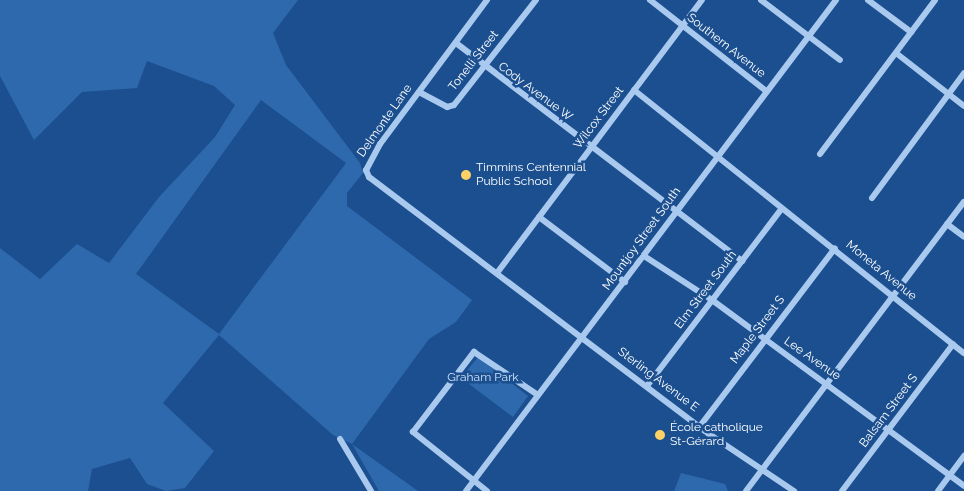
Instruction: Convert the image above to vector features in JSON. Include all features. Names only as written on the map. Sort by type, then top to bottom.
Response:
[{"type":"street","name":"Delmonte Lane","points":[[488,0],[419,92],[366,170],[497,273]]},
{"type":"street","name":"Tonelli Street","points":[[419,92],[447,107],[454,105],[536,0]]},
{"type":"street","name":"Southern Avenue","points":[[650,0],[766,91]]},
{"type":"street","name":"Wilcox Street","points":[[497,273],[702,0]]},
{"type":"street","points":[[761,0],[840,60]]},
{"type":"street","name":"Mountjoy Street South","points":[[466,491],[625,282],[675,210],[716,159],[836,0]]},
{"type":"street","points":[[868,0],[911,32]]},
{"type":"street","points":[[820,154],[935,0]]},
{"type":"street","name":"Cody Avenue W","points":[[456,42],[484,68],[742,261]]},
{"type":"street","points":[[896,53],[964,106]]},
{"type":"street","points":[[872,198],[964,73]]},
{"type":"street","name":"Moneta Avenue","points":[[634,90],[716,159],[835,248],[964,353]]},
{"type":"street","points":[[746,491],[964,202]]},
{"type":"street","name":"Elm Street South","points":[[648,386],[782,208]]},
{"type":"street","points":[[539,217],[625,282]]},
{"type":"street","points":[[947,224],[964,237]]},
{"type":"street","name":"Maple Street S","points":[[700,426],[835,248]]},
{"type":"street","name":"Lee Avenue","points":[[644,256],[712,300],[765,340],[828,383],[964,486]]},
{"type":"street","name":"Sterling Avenue E","points":[[497,273],[700,426],[763,467],[794,491]]},
{"type":"street","name":"Balsam Street S","points":[[842,491],[953,344]]},
{"type":"street","points":[[487,491],[413,436],[468,357],[478,352],[538,395]]},
{"type":"street","points":[[340,439],[371,491]]},
{"type":"street","points":[[938,491],[964,456]]},
{"type":"green space","points":[[0,0],[298,0],[273,33],[286,65],[360,163],[363,173],[347,193],[347,206],[472,300],[456,322],[429,339],[352,444],[333,435],[219,335],[163,403],[214,451],[185,488],[166,491],[147,484],[130,458],[92,469],[88,491],[0,491],[0,248],[40,279],[77,244],[109,263],[159,197],[215,137],[235,105],[214,86],[147,61],[137,88],[82,92],[34,140],[0,76]],"holes":[[[261,100],[346,163],[219,334],[136,274]]]},
{"type":"green space","name":"Graham Park","points":[[478,357],[528,396],[513,417],[461,378]]},
{"type":"green space","points":[[352,444],[418,491],[379,491]]},
{"type":"green space","points":[[681,473],[725,484],[728,491],[674,491]]},
{"type":"place","name":"Timmins Centennial Public School","points":[[466,175]]},
{"type":"place","name":"École catholique St-Gérard","points":[[660,435]]}]
